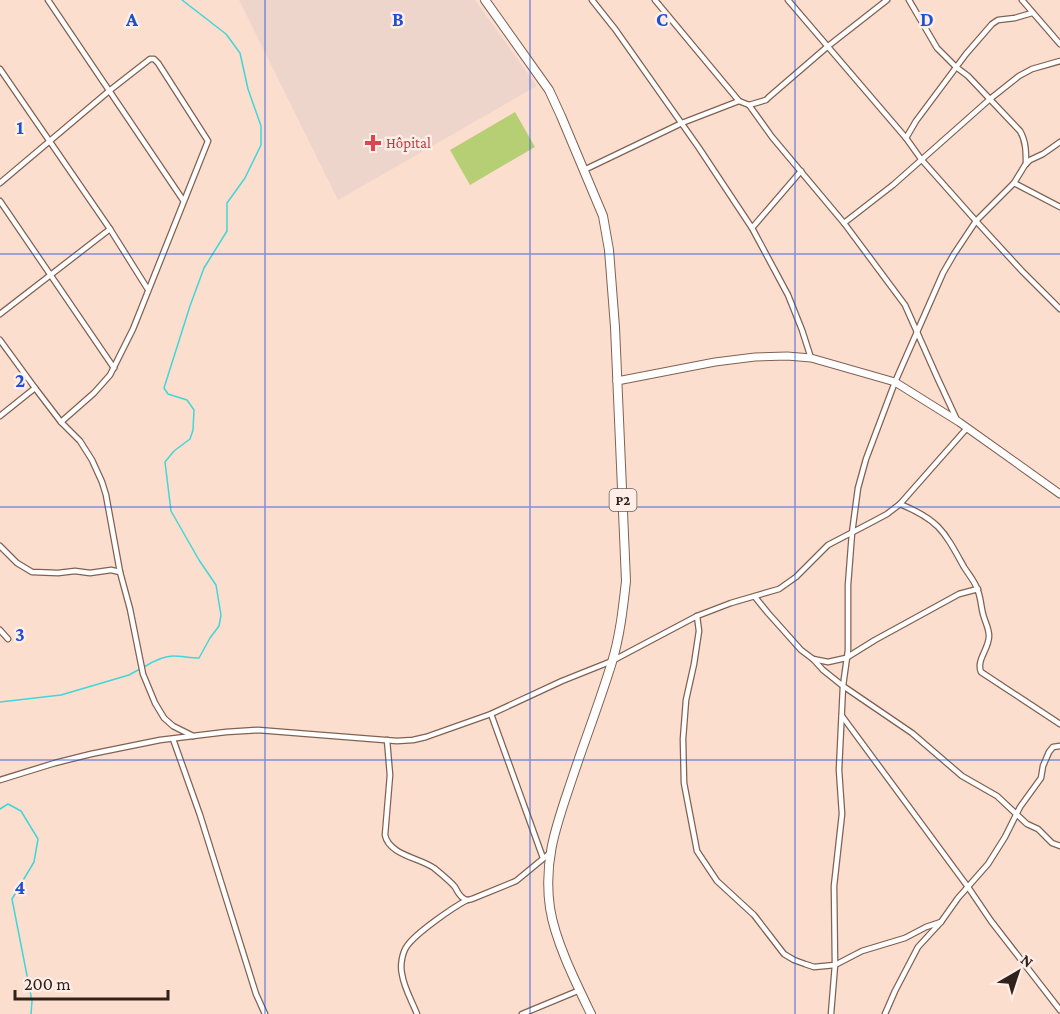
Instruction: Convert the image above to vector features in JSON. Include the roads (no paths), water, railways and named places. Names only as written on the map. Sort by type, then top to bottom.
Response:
[{"type":"main road","name":"P2","points":[[485,0],[549,90],[600,207],[609,250],[626,581],[622,616],[612,661],[547,855],[552,914],[558,937],[591,1014]]},
{"type":"main road","points":[[617,381],[715,362],[755,357],[811,358],[895,382],[967,428],[1060,494]]},
{"type":"street","points":[[48,0],[183,200]]},
{"type":"street","points":[[592,0],[682,123],[752,228],[788,295],[811,358]]},
{"type":"street","points":[[656,0],[739,101],[749,105],[772,137],[844,223],[905,304],[958,422]]},
{"type":"street","points":[[788,0],[906,138],[921,159],[1022,271],[1060,309]]},
{"type":"street","points":[[749,105],[766,100],[827,47],[887,0]]},
{"type":"street","points":[[909,0],[937,48],[968,76],[1024,137],[1025,165]]},
{"type":"street","points":[[1022,0],[1060,44]]},
{"type":"street","points":[[906,138],[972,46],[995,22],[1032,13]]},
{"type":"street","points":[[0,183],[149,59],[154,59],[158,63],[208,141],[133,329],[114,368],[108,379],[62,422]]},
{"type":"street","points":[[844,223],[893,185],[1019,76],[1032,69],[1060,61]]},
{"type":"street","points":[[0,69],[110,229],[148,289]]},
{"type":"street","points":[[584,170],[682,123],[739,101]]},
{"type":"street","points":[[831,1014],[835,965],[834,886],[842,814],[839,770],[848,626],[848,585],[858,488],[866,459],[895,382],[943,273],[954,254],[976,221],[1014,183],[1025,165],[1060,142]]},
{"type":"street","points":[[752,228],[801,171]]},
{"type":"street","points":[[1014,183],[1060,207]]},
{"type":"street","points":[[0,201],[114,368]]},
{"type":"street","points":[[0,314],[110,229]]},
{"type":"street","points":[[0,340],[35,388],[87,451],[102,482],[143,674],[155,703],[164,717],[173,726],[193,736]]},
{"type":"street","points":[[0,416],[35,388]]},
{"type":"street","points":[[0,780],[82,757],[193,736],[258,730],[413,740],[491,714],[612,661],[698,616],[731,603],[779,589],[796,578],[828,544],[887,514],[900,504],[967,428]]},
{"type":"street","points":[[900,504],[925,515],[942,530],[978,589],[989,636],[979,668],[981,672],[1060,724]]},
{"type":"street","points":[[0,546],[17,563],[32,572],[90,573],[111,570],[120,572]]},
{"type":"street","points":[[813,659],[828,662],[846,658],[959,594],[978,589]]},
{"type":"street","points":[[755,597],[795,643],[843,686],[912,733],[962,776],[991,792],[1027,824],[1038,829],[1050,841],[1060,846]]},
{"type":"street","points":[[698,616],[697,648],[686,700],[682,739],[684,783],[697,851],[717,881],[759,920],[784,954],[814,968],[835,965],[862,951],[908,937],[941,922]]},
{"type":"street","points":[[0,630],[8,639]]},
{"type":"street","points":[[417,1014],[401,972],[406,948],[416,937],[456,907],[467,900],[516,881],[547,855],[491,714]]},
{"type":"street","points":[[842,716],[991,921],[1060,1010]]},
{"type":"street","points":[[173,739],[200,815],[256,994],[265,1014]]},
{"type":"street","points":[[387,740],[390,775],[386,840],[398,851],[432,866],[467,900]]},
{"type":"street","points":[[885,1014],[918,947],[988,864],[1017,813],[1041,778],[1048,752],[1053,747],[1060,746]]},
{"type":"street","points":[[522,1014],[580,990]]},
{"type":"waterway","points":[[144,667],[169,656],[199,658],[219,626],[221,615],[216,585],[171,511],[165,462],[174,451],[190,439],[194,410],[187,400],[168,394],[164,388],[204,268],[227,231],[227,203],[245,178],[261,145],[261,126],[248,89],[240,53],[226,34],[182,0]]},
{"type":"waterway","points":[[0,702],[61,695],[129,675],[140,669]]},
{"type":"waterway","points":[[0,809],[8,804],[21,811],[38,839],[34,862],[12,899],[32,1001],[31,1014]]},
{"type":"place","name":"Hôpital","points":[[373,143]]}]
